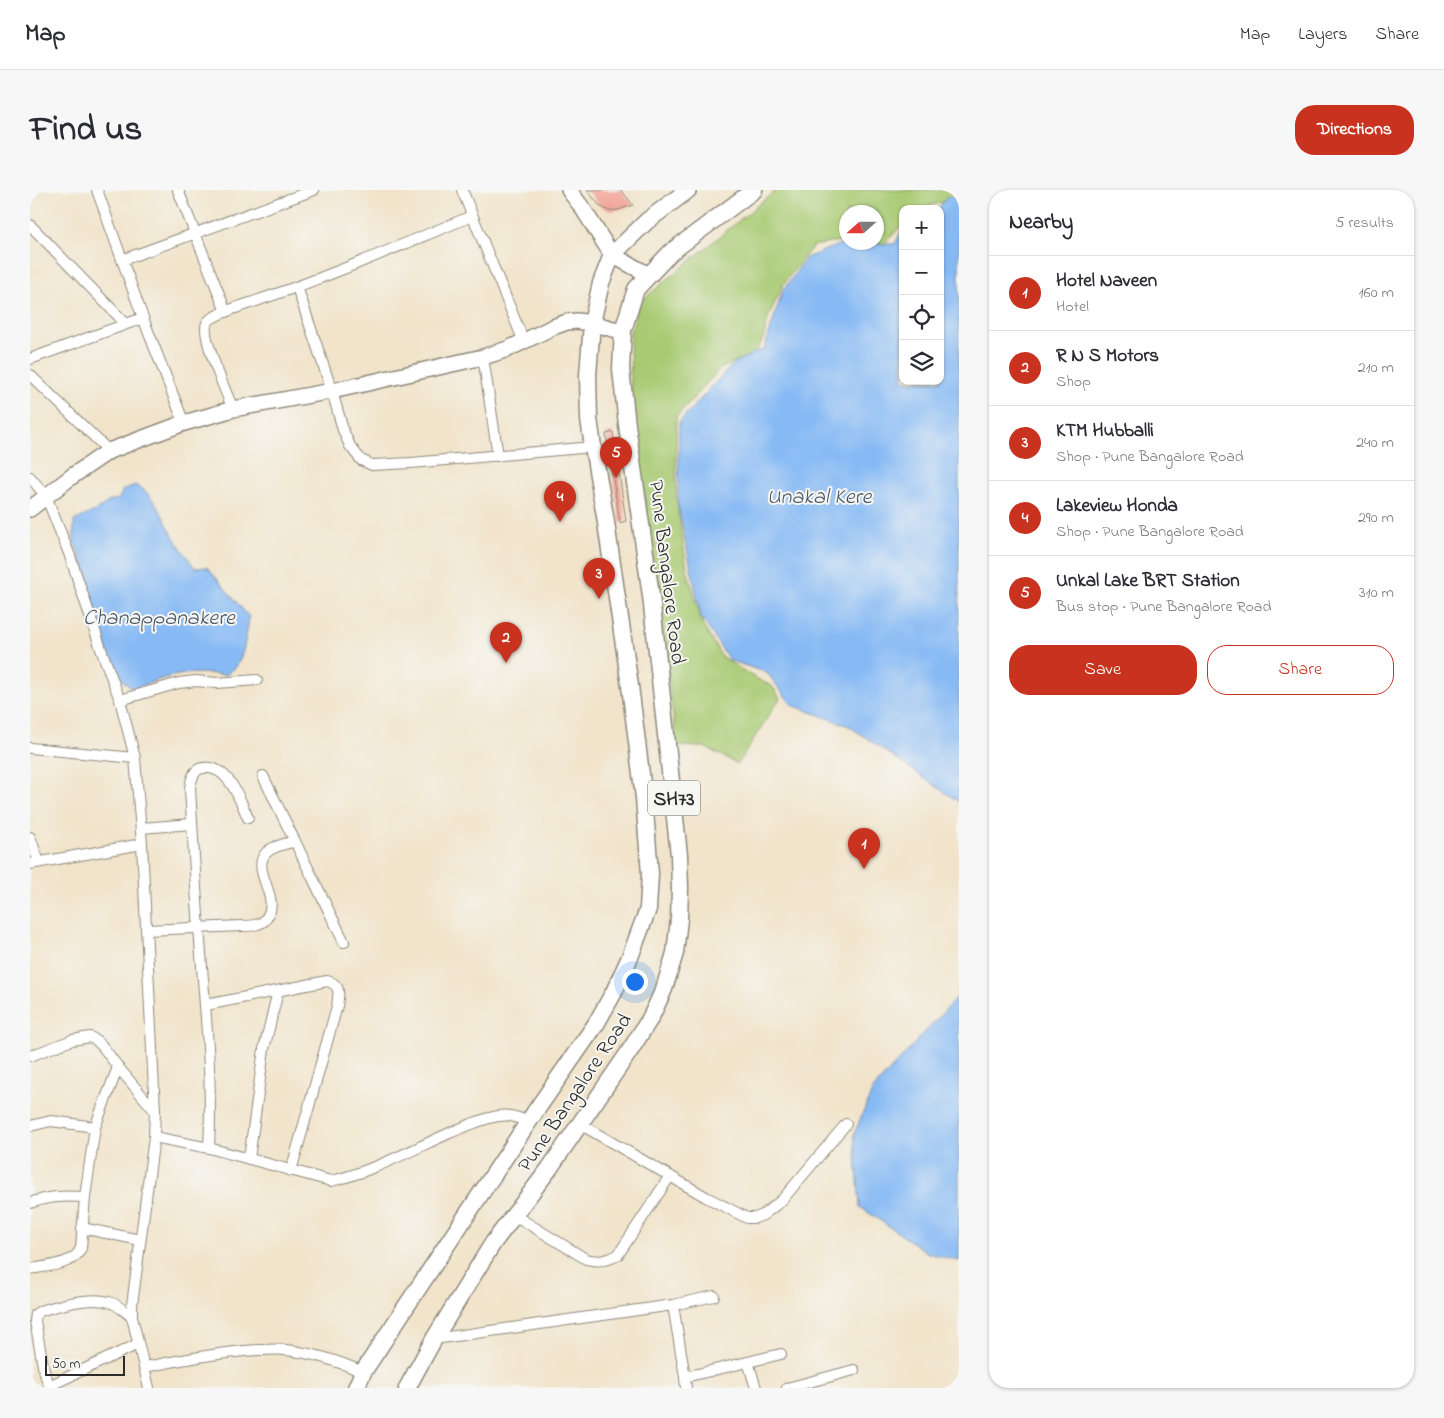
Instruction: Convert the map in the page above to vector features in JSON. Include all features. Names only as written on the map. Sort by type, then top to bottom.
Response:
[{"type":"main road","name":"Pune Bangalore Road","points":[[356,1388],[363,1372],[529,1122],[587,1039],[610,1000],[630,957],[648,909],[650,874],[644,798],[608,535],[589,419],[588,375],[592,323],[601,283],[612,255],[647,221],[688,190]]},
{"type":"main road","name":"Pune Bangalore Road","points":[[407,1388],[434,1339],[493,1243],[549,1169],[651,1017],[664,989],[675,953],[680,889],[676,818],[651,596],[622,379],[623,330],[636,289],[649,275],[671,252],[754,190]]},
{"type":"street","points":[[97,190],[143,318],[184,423]]},
{"type":"street","points":[[178,190],[226,312]]},
{"type":"street","points":[[122,260],[314,190]]},
{"type":"street","points":[[462,190],[524,342]]},
{"type":"street","points":[[569,190],[612,255],[649,275]]},
{"type":"street","points":[[233,409],[208,343],[205,329],[207,322],[211,318],[297,287],[472,216]]},
{"type":"street","points":[[30,225],[126,324]]},
{"type":"street","points":[[297,287],[343,430],[350,446],[362,460],[372,465],[411,464],[593,446]]},
{"type":"street","points":[[30,359],[143,318]]},
{"type":"street","points":[[30,509],[71,477],[109,451],[184,423],[233,409],[332,391],[483,357],[508,349],[567,322],[592,323],[613,330],[623,330]]},
{"type":"street","points":[[483,357],[498,456]]},
{"type":"street","points":[[30,375],[109,451]]},
{"type":"street","points":[[30,477],[46,496],[70,556],[120,700],[134,758],[142,844],[155,1111],[154,1137],[132,1317],[149,1388]]},
{"type":"street","points":[[120,700],[179,683],[258,680]]},
{"type":"street","points":[[30,748],[134,758]]},
{"type":"street","points":[[209,1148],[211,1110],[206,1005],[190,789],[191,779],[195,772],[206,767],[216,769],[237,792],[248,818]]},
{"type":"street","points":[[263,776],[344,942]]},
{"type":"street","points":[[141,828],[192,824]]},
{"type":"street","points":[[30,838],[35,863],[142,844]]},
{"type":"street","points":[[146,930],[257,925],[263,922],[271,908],[271,899],[261,863],[267,852],[295,841]]},
{"type":"street","points":[[206,1005],[327,981],[333,982],[337,986],[339,992],[337,1006],[291,1171]]},
{"type":"street","points":[[249,1159],[264,1049],[278,991]]},
{"type":"street","points":[[30,1056],[72,1040],[90,1038],[96,1040],[155,1111]]},
{"type":"street","points":[[30,1269],[66,1262],[79,1254],[95,1127],[118,1067]]},
{"type":"street","points":[[154,1137],[209,1148],[331,1181],[350,1177],[487,1119],[510,1115],[529,1122]]},
{"type":"street","points":[[30,1126],[51,1121],[95,1127]]},
{"type":"street","points":[[580,1124],[747,1218],[763,1215],[782,1200],[846,1124]]},
{"type":"street","points":[[514,1215],[586,1259],[596,1261],[608,1260],[618,1255],[670,1176]]},
{"type":"street","points":[[30,1203],[42,1198],[56,1196],[85,1197]]},
{"type":"street","points":[[82,1228],[140,1240]]},
{"type":"street","points":[[434,1339],[672,1306],[714,1296]]},
{"type":"street","points":[[132,1317],[108,1301],[93,1300],[75,1302],[40,1311],[36,1314],[44,1371],[50,1387],[138,1344]]},
{"type":"street","points":[[672,1306],[686,1388]]},
{"type":"street","points":[[144,1367],[219,1354],[284,1349],[342,1362],[363,1372]]},
{"type":"street","points":[[685,1377],[780,1354]]},
{"type":"street","points":[[748,1362],[756,1388]]},
{"type":"street","points":[[787,1388],[854,1370]]},
{"type":"green space","points":[[776,190],[959,190],[959,198],[932,205],[899,205],[899,228],[884,244],[884,205],[839,205],[839,241],[813,246],[784,283],[768,318],[763,339],[756,352],[720,369],[676,417],[676,497],[687,569],[703,626],[722,657],[772,686],[780,698],[738,764],[704,747],[677,746],[631,396],[630,333],[640,302]]},
{"type":"water","name":"Unakal Kere","points":[[948,196],[959,198],[959,802],[849,726],[792,705],[767,673],[729,660],[701,617],[678,505],[679,422],[734,363],[764,350],[782,292],[806,258],[839,245],[839,250],[884,250],[884,244],[895,244],[899,236],[899,385],[944,385],[944,205],[941,205]]},
{"type":"water","name":"Chanappanakere","points":[[135,485],[152,499],[176,541],[195,568],[207,567],[249,617],[239,663],[226,675],[184,674],[167,677],[133,689],[117,676],[98,628],[95,607],[74,542],[74,521],[99,509],[109,501],[119,499],[123,490]]},
{"type":"water","points":[[959,995],[959,1261],[928,1253],[860,1207],[854,1134],[873,1089]]},
{"type":"building","points":[[587,190],[621,190],[633,205],[609,211],[600,206]]},
{"type":"building","points":[[613,432],[626,521],[620,523],[606,434]]},
{"type":"place","name":"Unkal Lake BRT Station","points":[[616,478]]},
{"type":"place","name":"Lakeview Honda","points":[[560,522]]},
{"type":"place","name":"KTM Hubballi","points":[[599,599]]},
{"type":"place","name":"R N S Motors","points":[[506,663]]},
{"type":"place","name":"Hotel Naveen","points":[[864,869]]}]
